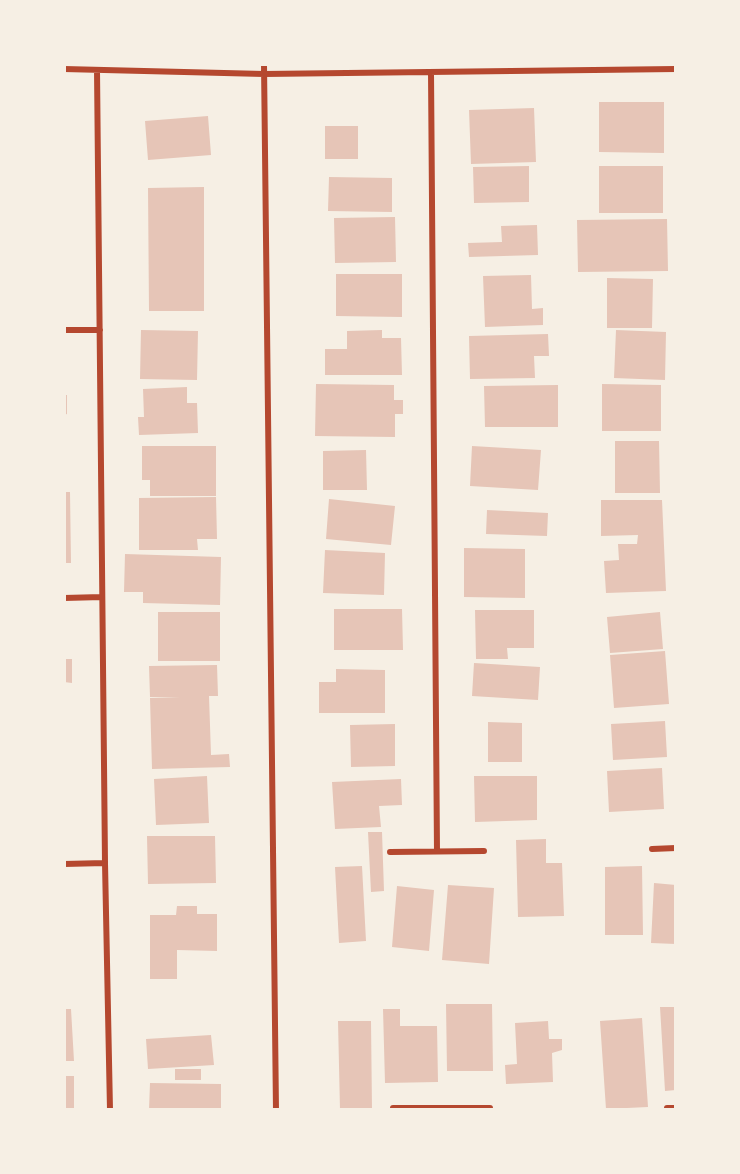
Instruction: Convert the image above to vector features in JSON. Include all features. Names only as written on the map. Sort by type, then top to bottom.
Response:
[{"type":"street","points":[[264,64],[276,1110]]},
{"type":"street","points":[[64,69],[264,74],[675,69]]},
{"type":"street","points":[[97,70],[105,864],[110,1110]]},
{"type":"street","points":[[432,72],[437,851]]},
{"type":"street","points":[[64,330],[100,330]]},
{"type":"street","points":[[64,598],[102,597]]},
{"type":"street","points":[[652,849],[675,848]]},
{"type":"street","points":[[390,852],[484,851]]},
{"type":"street","points":[[64,864],[105,864]]},
{"type":"street","points":[[393,1108],[490,1108]]},
{"type":"street","points":[[667,1108],[675,1108]]},
{"type":"building","points":[[599,102],[664,102],[664,153],[599,152]]},
{"type":"building","points":[[534,108],[536,162],[471,164],[469,110]]},
{"type":"building","points":[[208,116],[211,155],[148,160],[145,121]]},
{"type":"building","points":[[325,126],[358,126],[358,159],[325,159]]},
{"type":"building","points":[[529,166],[529,202],[474,203],[473,167]]},
{"type":"building","points":[[599,166],[663,166],[663,213],[599,213]]},
{"type":"building","points":[[329,177],[392,178],[392,212],[328,211]]},
{"type":"building","points":[[204,187],[204,311],[149,311],[148,188]]},
{"type":"building","points":[[395,217],[396,262],[335,263],[334,218]]},
{"type":"building","points":[[667,219],[668,271],[578,272],[577,220]]},
{"type":"building","points":[[537,225],[538,255],[469,257],[468,243],[502,242],[501,226]]},
{"type":"building","points":[[336,274],[402,274],[402,317],[336,316]]},
{"type":"building","points":[[531,275],[532,309],[543,308],[543,325],[485,327],[483,276]]},
{"type":"building","points":[[607,278],[653,279],[652,328],[607,328]]},
{"type":"building","points":[[141,330],[198,331],[197,380],[140,379]]},
{"type":"building","points":[[382,330],[382,338],[401,338],[402,375],[325,375],[325,349],[347,349],[347,331]]},
{"type":"building","points":[[616,330],[666,332],[665,380],[614,378]]},
{"type":"building","points":[[548,334],[549,356],[534,356],[535,378],[470,379],[469,336]]},
{"type":"building","points":[[316,384],[394,385],[394,400],[403,400],[403,414],[395,414],[395,437],[315,436]]},
{"type":"building","points":[[602,384],[661,385],[661,431],[602,431]]},
{"type":"building","points":[[558,385],[558,427],[485,427],[484,386]]},
{"type":"building","points":[[187,387],[187,403],[197,403],[198,433],[139,435],[138,417],[144,417],[143,389]]},
{"type":"building","points":[[64,395],[67,395],[67,414],[64,415]]},
{"type":"building","points":[[615,441],[659,441],[660,493],[615,493]]},
{"type":"building","points":[[142,446],[216,446],[216,496],[150,496],[150,480],[142,480]]},
{"type":"building","points":[[472,446],[541,450],[538,490],[470,486]]},
{"type":"building","points":[[366,450],[367,490],[323,490],[323,451]]},
{"type":"building","points":[[64,492],[70,492],[71,563],[64,563]]},
{"type":"building","points":[[216,497],[217,539],[197,539],[198,550],[139,550],[139,498]]},
{"type":"building","points":[[329,499],[395,506],[391,545],[326,539]]},
{"type":"building","points":[[601,500],[662,500],[666,591],[606,593],[604,561],[619,560],[618,544],[637,544],[638,535],[601,536]]},
{"type":"building","points":[[487,510],[548,513],[547,536],[486,534]]},
{"type":"building","points":[[464,548],[525,549],[525,598],[464,597]]},
{"type":"building","points":[[325,550],[385,553],[384,595],[323,593]]},
{"type":"building","points":[[125,554],[221,557],[220,605],[143,603],[143,592],[124,592]]},
{"type":"building","points":[[334,609],[402,609],[403,650],[334,650]]},
{"type":"building","points":[[475,610],[534,610],[534,648],[507,648],[508,659],[476,659]]},
{"type":"building","points":[[158,612],[220,612],[220,661],[158,661]]},
{"type":"building","points":[[660,612],[663,649],[610,653],[607,617]]},
{"type":"building","points":[[665,651],[669,704],[614,708],[610,655]]},
{"type":"building","points":[[64,659],[72,659],[72,683],[64,682]]},
{"type":"building","points":[[474,663],[540,667],[538,700],[472,696]]},
{"type":"building","points":[[217,665],[218,696],[209,696],[211,755],[229,754],[230,767],[152,769],[150,698],[180,697],[150,697],[149,666]]},
{"type":"building","points":[[336,669],[385,670],[385,713],[319,713],[319,682],[336,682]]},
{"type":"building","points":[[665,721],[667,757],[613,760],[611,724]]},
{"type":"building","points":[[488,722],[522,723],[522,762],[488,762]]},
{"type":"building","points":[[395,724],[395,766],[351,767],[350,725]]},
{"type":"building","points":[[662,768],[664,809],[609,812],[607,771]]},
{"type":"building","points":[[207,776],[209,823],[156,825],[154,779]]},
{"type":"building","points":[[474,776],[537,776],[537,820],[475,822]]},
{"type":"building","points":[[401,779],[402,805],[379,806],[381,827],[335,829],[332,782]]},
{"type":"building","points":[[368,832],[382,832],[384,891],[371,892]]},
{"type":"building","points":[[147,836],[215,836],[216,883],[148,884]]},
{"type":"building","points":[[546,839],[546,863],[562,863],[564,916],[518,917],[516,840]]},
{"type":"building","points":[[362,866],[366,941],[339,943],[335,867]]},
{"type":"building","points":[[642,866],[643,935],[605,935],[605,867]]},
{"type":"building","points":[[654,883],[676,885],[676,944],[651,943]]},
{"type":"building","points":[[448,885],[494,888],[489,964],[442,960]]},
{"type":"building","points":[[397,886],[434,890],[429,951],[392,947]]},
{"type":"building","points":[[177,906],[197,906],[197,914],[217,914],[217,951],[177,950],[177,979],[150,979],[150,915],[176,915]]},
{"type":"building","points":[[446,1004],[492,1004],[493,1071],[447,1071]]},
{"type":"building","points":[[660,1007],[676,1007],[676,1090],[665,1091]]},
{"type":"building","points":[[64,1009],[71,1009],[74,1061],[64,1061]]},
{"type":"building","points":[[383,1009],[400,1009],[400,1026],[437,1026],[438,1082],[385,1083]]},
{"type":"building","points":[[642,1018],[648,1107],[606,1109],[600,1021]]},
{"type":"building","points":[[338,1021],[371,1021],[372,1110],[340,1110]]},
{"type":"building","points":[[548,1021],[549,1039],[562,1039],[562,1050],[552,1053],[553,1082],[506,1084],[505,1065],[517,1064],[515,1023]]},
{"type":"building","points":[[211,1035],[214,1065],[148,1069],[146,1039]]},
{"type":"building","points":[[175,1069],[201,1069],[201,1080],[175,1080]]},
{"type":"building","points":[[64,1076],[74,1076],[74,1110],[64,1110]]},
{"type":"building","points":[[150,1083],[221,1084],[221,1110],[149,1110]]}]
